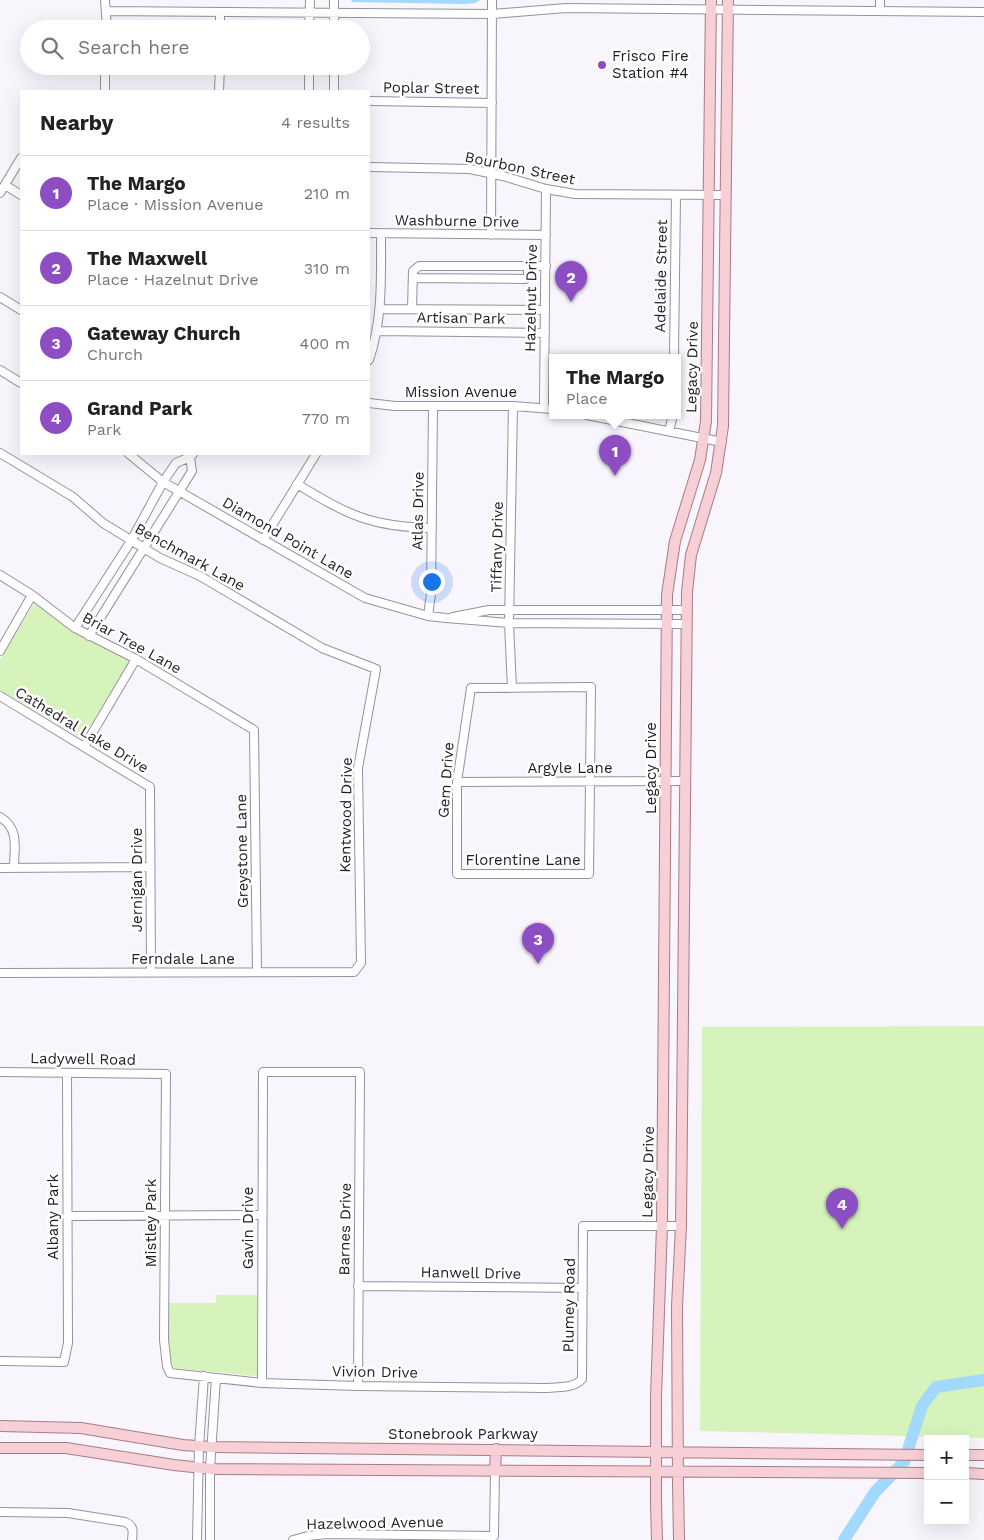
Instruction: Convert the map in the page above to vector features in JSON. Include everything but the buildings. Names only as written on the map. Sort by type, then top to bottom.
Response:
[{"type":"main road","name":"Legacy Drive","points":[[657,1540],[655,1471],[662,1226],[667,610],[669,577],[675,541],[696,476],[704,439],[707,407],[710,5]]},
{"type":"main road","points":[[679,1540],[678,1306],[681,1226],[686,610],[691,555],[713,483],[722,442],[728,5]]},
{"type":"main road","points":[[664,1021],[682,1022]]},
{"type":"main road","name":"Stonebrook Parkway","points":[[0,1426],[81,1428],[211,1447],[924,1455]]},
{"type":"main road","points":[[0,1448],[66,1448],[210,1469],[924,1473]]},
{"type":"main road","points":[[496,1449],[496,1471]]},
{"type":"main road","points":[[969,1455],[984,1456]]},
{"type":"main road","points":[[969,1474],[984,1474]]},
{"type":"street","points":[[105,0],[107,20]]},
{"type":"street","points":[[310,0],[310,20]]},
{"type":"street","points":[[334,0],[334,20]]},
{"type":"street","points":[[491,235],[492,0]]},
{"type":"street","points":[[591,0],[591,9]]},
{"type":"street","points":[[636,0],[636,10]]},
{"type":"street","points":[[880,0],[880,11]]},
{"type":"street","points":[[107,11],[493,14],[560,8],[636,10],[728,5],[880,11],[984,12]]},
{"type":"street","points":[[220,12],[220,20]]},
{"type":"street","points":[[105,75],[105,90]]},
{"type":"street","points":[[219,90],[220,75]]},
{"type":"street","points":[[309,75],[309,90]]},
{"type":"street","points":[[334,75],[334,90]]},
{"type":"street","name":"Poplar Street","points":[[370,101],[492,103]]},
{"type":"street","points":[[0,193],[20,160]]},
{"type":"street","name":"Bourbon Street","points":[[370,167],[459,169],[492,173],[546,189],[575,194],[726,194]]},
{"type":"street","points":[[5,185],[20,194]]},
{"type":"street","name":"Hazelnut Drive","points":[[546,189],[545,333],[548,408]]},
{"type":"street","name":"Adelaide Street","points":[[674,354],[676,195]]},
{"type":"street","name":"Washburne Drive","points":[[370,233],[546,235]]},
{"type":"street","points":[[370,356],[377,331],[380,309],[381,234]]},
{"type":"street","points":[[412,309],[413,271],[419,266],[546,266]]},
{"type":"street","points":[[413,278],[525,279],[528,277],[528,266]]},
{"type":"street","points":[[0,297],[20,309]]},
{"type":"street","name":"Artisan Park","points":[[380,309],[545,310]]},
{"type":"street","name":"Artisan Park","points":[[377,331],[545,333]]},
{"type":"street","points":[[0,370],[20,382]]},
{"type":"street","name":"Mission Avenue","points":[[370,402],[386,405],[548,408]]},
{"type":"street","name":"Atlas Drive","points":[[428,616],[431,594],[433,406]]},
{"type":"street","name":"Tiffany Drive","points":[[512,688],[509,623],[513,406]]},
{"type":"street","points":[[608,419],[722,442]]},
{"type":"street","points":[[669,431],[672,419]]},
{"type":"street","name":"Benchmark Lane","points":[[0,453],[73,497],[103,523],[160,558],[206,580],[322,648],[376,668]]},
{"type":"street","name":"Diamond Point Lane","points":[[130,455],[163,482],[365,598],[428,616],[446,618],[509,623],[686,624]]},
{"type":"street","points":[[263,540],[315,455]]},
{"type":"street","points":[[75,628],[131,541],[163,482],[176,463],[191,456],[192,471],[89,636]]},
{"type":"street","points":[[297,484],[338,509],[368,521],[401,527],[432,528]]},
{"type":"street","name":"Briar Tree Lane","points":[[0,575],[32,595],[75,628],[136,659],[254,730]]},
{"type":"street","points":[[0,651],[32,595]]},
{"type":"street","name":"Diamond Point Lane","points":[[446,618],[489,610],[686,610]]},
{"type":"street","points":[[84,747],[136,659]]},
{"type":"street","name":"Kentwood Drive","points":[[361,963],[358,768],[376,668]]},
{"type":"street","points":[[512,688],[591,687],[590,782]]},
{"type":"street","name":"Gem Drive","points":[[456,874],[457,782],[471,688],[512,688]]},
{"type":"street","name":"Cathedral Lake Drive","points":[[0,696],[150,787]]},
{"type":"street","name":"Greystone Lane","points":[[254,730],[257,972]]},
{"type":"street","name":"Argyle Lane","points":[[457,782],[684,781]]},
{"type":"street","name":"Florentine Lane","points":[[456,874],[589,874],[590,782]]},
{"type":"street","name":"Jernigan Drive","points":[[150,787],[151,972]]},
{"type":"street","points":[[0,817],[10,825],[13,831],[14,868]]},
{"type":"street","points":[[0,868],[150,867]]},
{"type":"street","name":"Ferndale Lane","points":[[0,973],[354,972],[361,963]]},
{"type":"street","name":"Ladywell Road","points":[[0,1072],[166,1074]]},
{"type":"street","name":"Albany Park","points":[[0,1361],[64,1362],[68,1343],[67,1072]]},
{"type":"street","name":"Gavin Drive","points":[[262,1383],[263,1072],[360,1072]]},
{"type":"street","name":"Barnes Drive","points":[[358,1386],[360,1072]]},
{"type":"street","name":"Mistley Park","points":[[166,1074],[164,1340],[167,1366],[170,1372]]},
{"type":"street","points":[[67,1216],[262,1215]]},
{"type":"street","name":"Plumey Road","points":[[579,1382],[582,1379],[584,1226],[662,1226]]},
{"type":"street","points":[[662,1226],[681,1226]]},
{"type":"street","name":"Hanwell Drive","points":[[358,1286],[582,1288]]},
{"type":"street","name":"Vivion Drive","points":[[170,1372],[262,1383],[358,1386],[543,1388],[570,1386],[579,1382]]},
{"type":"street","points":[[197,1540],[198,1468],[204,1376]]},
{"type":"street","points":[[210,1540],[210,1469],[216,1378]]},
{"type":"street","name":"Hazelwood Avenue","points":[[293,1540],[327,1534],[494,1536],[496,1471]]},
{"type":"street","points":[[0,1512],[78,1514],[125,1522],[131,1525],[133,1530],[132,1540]]},
{"type":"green space","points":[[35,602],[81,636],[131,660],[82,739],[0,690],[0,660]]},
{"type":"green space","points":[[984,1026],[984,1438],[969,1438],[969,1435],[924,1435],[924,1437],[700,1431],[702,1027]]},
{"type":"green space","points":[[216,1295],[257,1295],[258,1368],[257,1375],[255,1376],[174,1368],[170,1358],[167,1303],[216,1303]]},
{"type":"water","points":[[351,0],[480,0],[475,3],[465,4],[352,2]]},
{"type":"waterway","points":[[844,1540],[875,1492],[904,1462],[922,1406],[936,1387],[984,1380]]},
{"type":"place","name":"Frisco Fire Station #4","points":[[602,65]]},
{"type":"place","name":"The Maxwell","points":[[571,302]]},
{"type":"place","name":"The Margo","points":[[615,476]]},
{"type":"place","name":"Gateway Church","points":[[538,964]]},
{"type":"place","name":"Grand Park","points":[[842,1229]]}]
